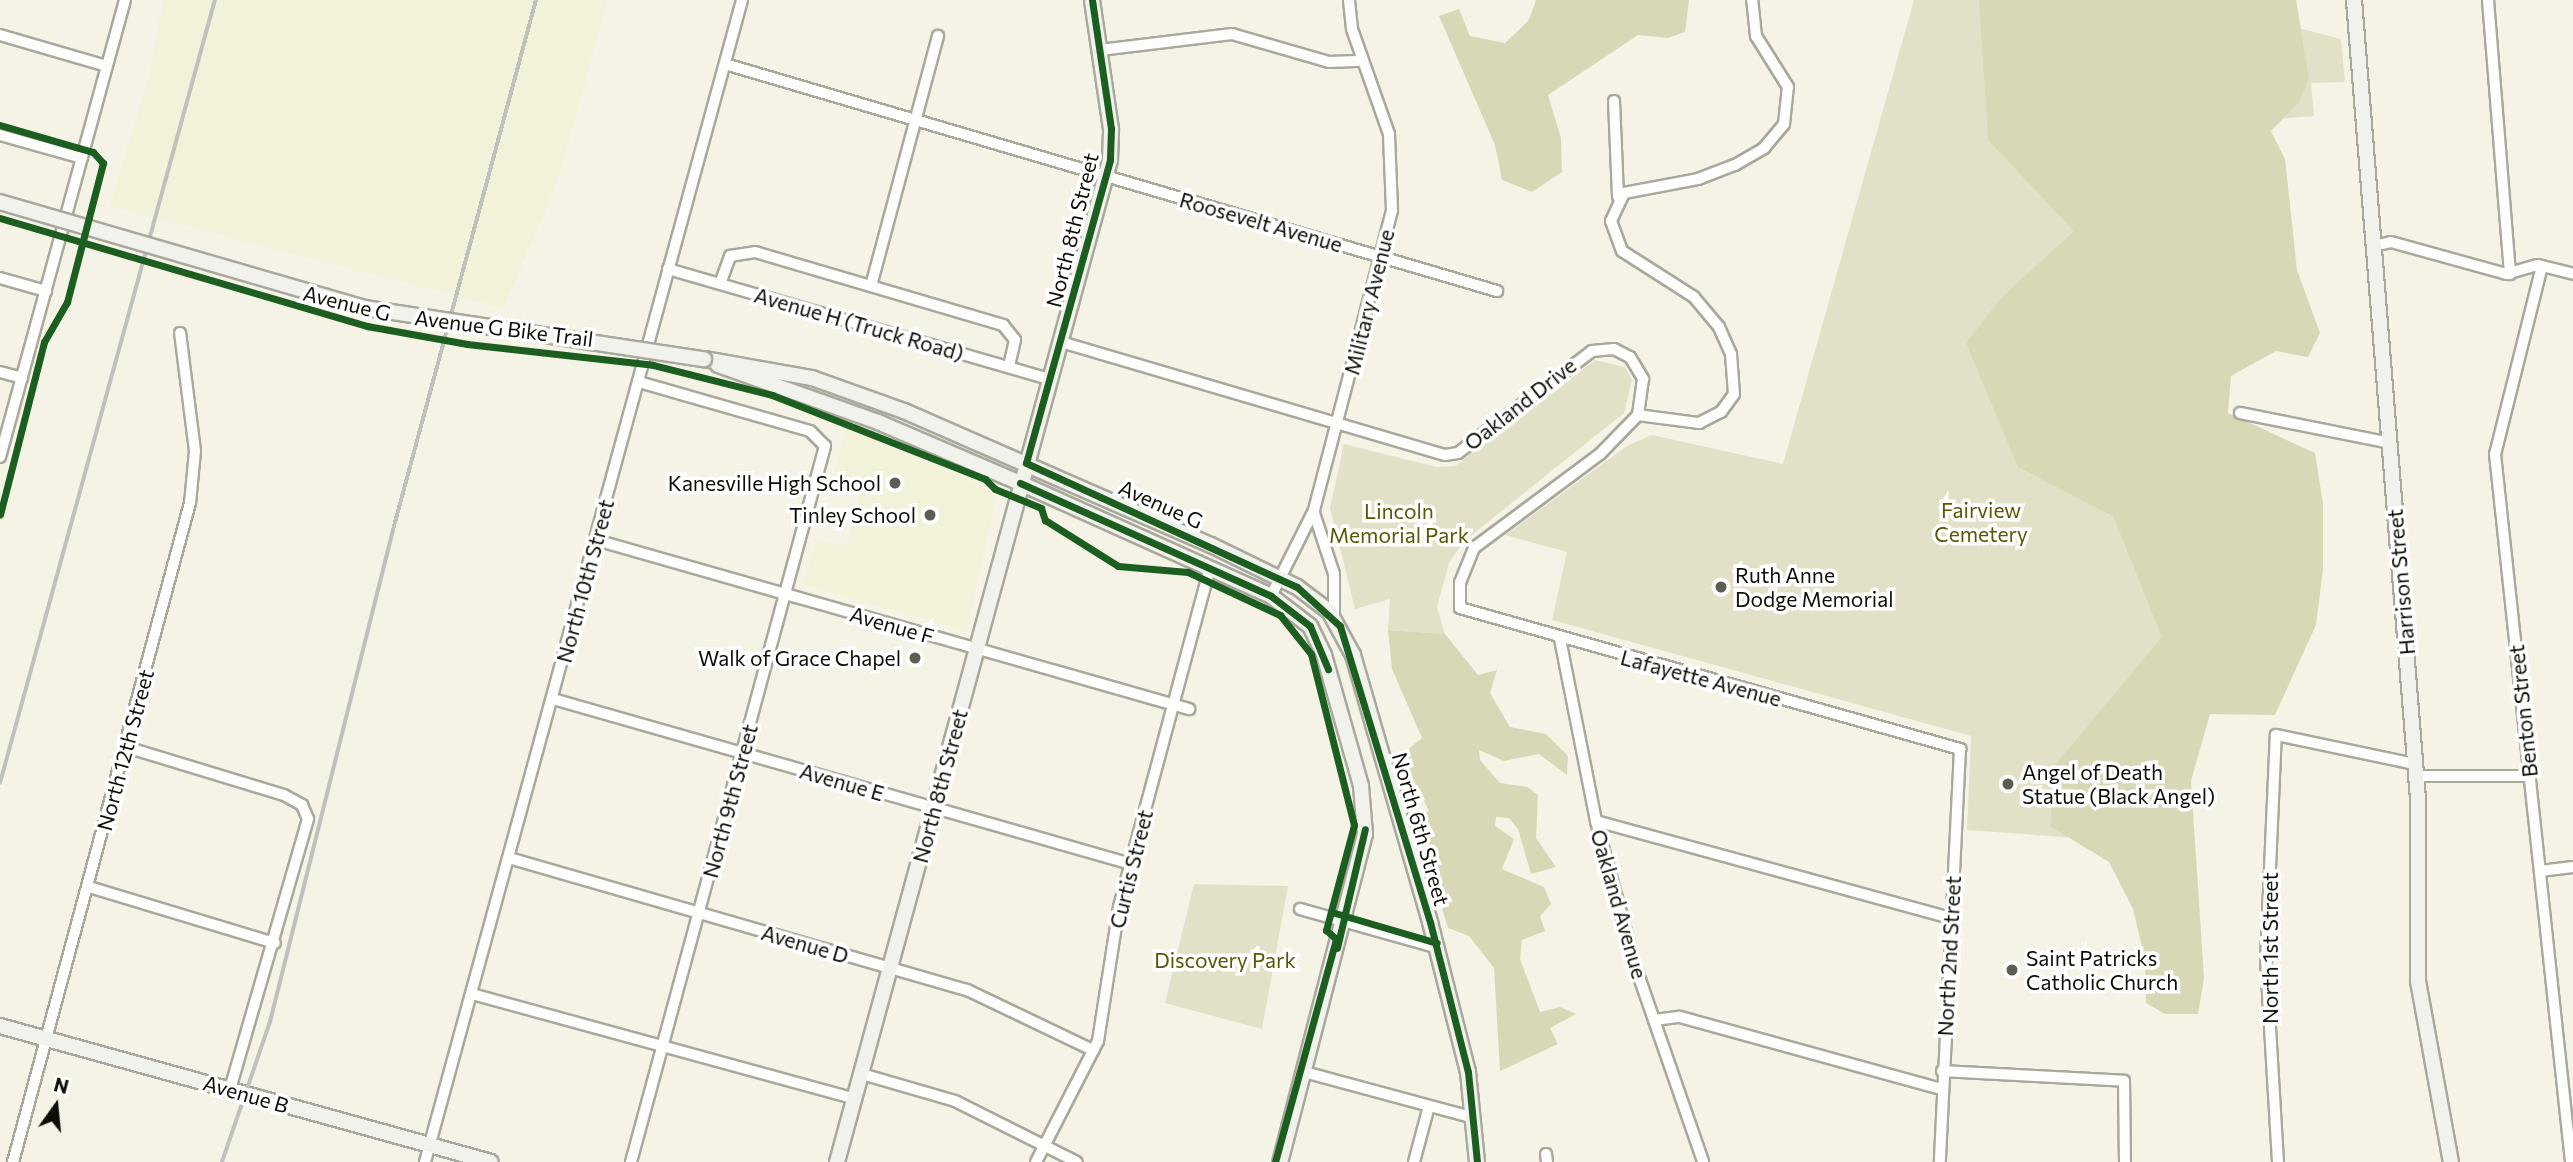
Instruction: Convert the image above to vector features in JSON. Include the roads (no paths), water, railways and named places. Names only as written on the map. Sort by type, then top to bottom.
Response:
[{"type":"street","points":[[0,457],[125,0]]},
{"type":"street","name":"North 10th Street","points":[[425,1162],[742,0]]},
{"type":"street","name":"North 8th Street","points":[[837,1162],[1105,176],[1111,129],[1093,0]]},
{"type":"street","name":"Military Avenue","points":[[1271,596],[1314,510],[1382,257],[1392,210],[1393,158],[1363,61],[1349,0]]},
{"type":"street","points":[[1618,198],[1735,165],[1764,148],[1784,124],[1788,88],[1756,36],[1752,0]]},
{"type":"street","name":"Harrison Street","points":[[2354,0],[2416,770],[2418,981],[2451,1162]]},
{"type":"street","points":[[2488,0],[2510,274]]},
{"type":"street","points":[[1100,50],[1224,33],[1329,62],[1363,61]]},
{"type":"street","points":[[0,35],[107,66]]},
{"type":"street","points":[[871,286],[938,36]]},
{"type":"street","name":"Roosevelt Avenue","points":[[725,64],[1497,291]]},
{"type":"street","points":[[1614,101],[1618,198],[1611,221],[1616,242],[1630,258],[1704,307],[1726,339],[1735,383],[1729,404],[1699,423],[1638,415]]},
{"type":"street","points":[[0,135],[82,158]]},
{"type":"street","name":"Avenue G","points":[[0,202],[376,311],[769,367],[841,387],[1026,464],[1281,578]]},
{"type":"street","points":[[2374,246],[2391,242],[2510,274],[2542,266],[2573,274]]},
{"type":"street","points":[[720,284],[730,256],[748,250],[1003,325],[1016,340],[1009,366]]},
{"type":"street","name":"Benton Street","points":[[2542,266],[2495,454],[2571,1162]]},
{"type":"street","name":"Avenue H (Truck Road)","points":[[668,269],[1050,379]]},
{"type":"street","points":[[0,278],[46,291]]},
{"type":"street","name":"North 12th Street","points":[[13,1162],[89,887],[194,482],[195,451],[180,333]]},
{"type":"street","name":"Oakland Drive","points":[[1061,342],[1445,455],[1458,453],[1582,357],[1605,349],[1630,357],[1641,372],[1644,398],[1638,415]]},
{"type":"street","name":"Avenue G","points":[[704,359],[878,422],[1020,483],[1271,596],[1301,618],[1320,645],[1361,786],[1364,844],[1280,1162]]},
{"type":"street","points":[[0,372],[22,378]]},
{"type":"street","name":"North 9th Street","points":[[631,1162],[825,456],[822,440],[810,431],[639,382]]},
{"type":"street","points":[[2241,414],[2390,443]]},
{"type":"street","name":"Lafayette Avenue","points":[[1638,415],[1600,454],[1474,548],[1459,590],[1465,613],[1960,749]]},
{"type":"street","points":[[1314,510],[1334,574],[1334,618]]},
{"type":"street","name":"Avenue F","points":[[596,540],[1189,709]]},
{"type":"street","name":"Curtis Street","points":[[1036,1162],[1093,1050],[1131,864],[1210,568]]},
{"type":"street","name":"North 6th Street","points":[[1281,578],[1308,593],[1334,618],[1353,655],[1468,1072],[1477,1162]]},
{"type":"street","name":"Oakland Avenue","points":[[1560,639],[1596,821],[1654,1020],[1703,1162]]},
{"type":"street","name":"Avenue E","points":[[553,699],[1131,864]]},
{"type":"street","name":"North 1st Street","points":[[2278,1162],[2266,960],[2276,735],[2416,770]]},
{"type":"street","points":[[126,747],[284,794],[306,812],[307,834],[230,1090]]},
{"type":"street","name":"North 2nd Street","points":[[1940,1162],[1942,1071],[1960,749]]},
{"type":"street","points":[[2416,770],[2529,776]]},
{"type":"street","points":[[1596,821],[1951,918]]},
{"type":"street","name":"Avenue D","points":[[509,858],[978,995],[1093,1050]]},
{"type":"street","points":[[2540,871],[2573,867]]},
{"type":"street","points":[[89,887],[275,943]]},
{"type":"street","points":[[1300,909],[1432,946]]},
{"type":"street","points":[[472,993],[855,1099]]},
{"type":"street","points":[[1654,1020],[1680,1017],[1942,1089]]},
{"type":"street","name":"Avenue B","points":[[0,1026],[491,1162]]},
{"type":"street","points":[[1942,1071],[2121,1080],[2126,1084],[2125,1162]]},
{"type":"street","points":[[1304,1072],[1474,1118]]},
{"type":"street","points":[[862,1074],[955,1101],[1077,1162]]},
{"type":"street","points":[[1414,1162],[1429,1105]]},
{"type":"railway","points":[[0,783],[215,0]]},
{"type":"railway","points":[[222,1162],[270,1022],[393,530],[536,0]]},
{"type":"place","name":"Kanesville High School","points":[[895,483]]},
{"type":"place","name":"Tinley School","points":[[930,515]]},
{"type":"place","name":"Ruth Anne Dodge Memorial","points":[[1721,587]]},
{"type":"place","name":"Walk of Grace Chapel","points":[[915,658]]},
{"type":"place","name":"Angel of Death Statue (Black Angel)","points":[[2008,784]]},
{"type":"place","name":"Saint Patricks Catholic Church","points":[[2012,970]]},
{"type":"park label","name":"Fairview Cemetery","points":[[1981,522]]},
{"type":"park label","name":"Lincoln Memorial Park","points":[[1399,523]]},
{"type":"park label","name":"Discovery Park","points":[[1225,960]]}]
